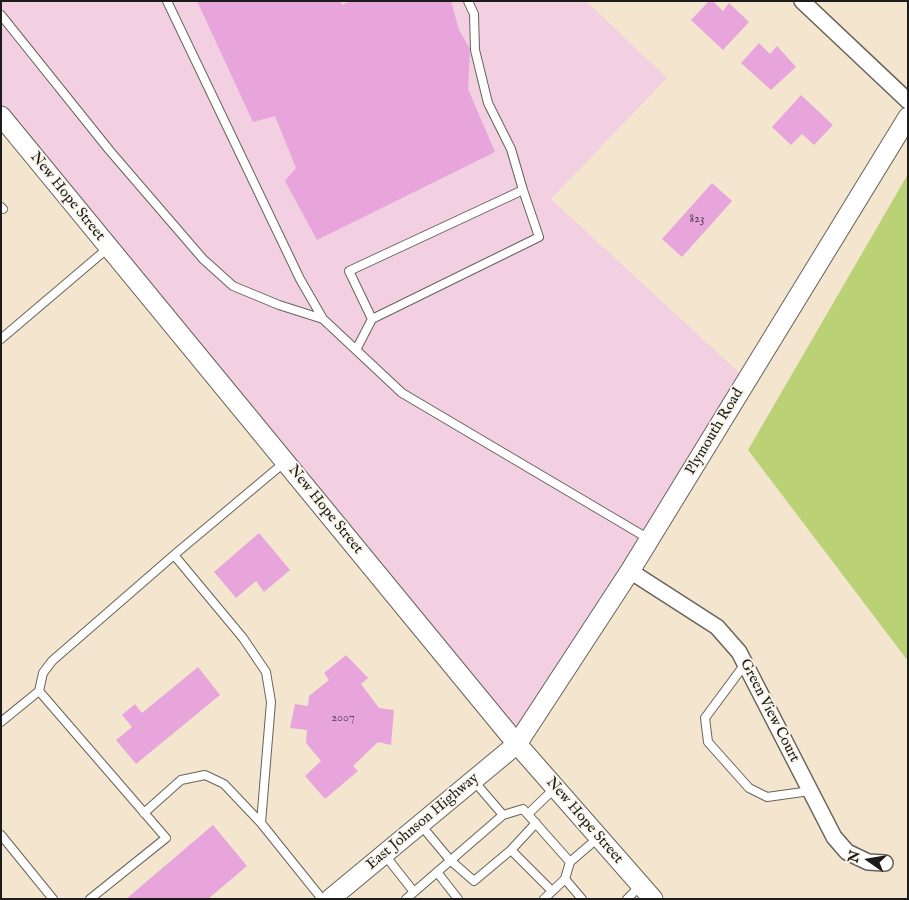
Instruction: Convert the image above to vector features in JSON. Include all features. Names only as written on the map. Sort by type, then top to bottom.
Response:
[{"type":"street","points":[[802,1],[908,101]]},
{"type":"street","name":"New Hope Street","points":[[1,116],[517,744],[647,892]]},
{"type":"street","name":"Plymouth Road","points":[[517,744],[630,571],[908,116]]},
{"type":"street","name":"Green View Court","points":[[630,571],[716,627],[739,652],[834,837],[847,852],[868,862],[885,863]]},
{"type":"street","name":"East Johnson Highway","points":[[330,899],[517,744]]},
{"type":"lane","points":[[167,1],[300,279],[323,319],[402,393],[649,539]]},
{"type":"lane","points":[[356,350],[372,319],[539,237],[511,149],[488,102],[475,50],[474,14],[468,1]]},
{"type":"lane","points":[[1,15],[110,151],[203,259],[234,286],[279,305],[323,319]]},
{"type":"lane","points":[[372,319],[349,271],[523,190]]},
{"type":"lane","points":[[1,339],[109,248]]},
{"type":"lane","points":[[1,722],[39,691],[43,673],[52,662],[174,555],[285,462]]},
{"type":"lane","points":[[174,555],[243,638],[266,672],[271,702],[261,823]]},
{"type":"lane","points":[[745,664],[705,718],[708,742],[749,788],[767,797],[810,791]]},
{"type":"lane","points":[[39,691],[166,838],[90,899]]},
{"type":"lane","points":[[144,813],[182,780],[205,775],[224,784],[261,823],[322,899]]},
{"type":"lane","points":[[474,780],[503,815]]},
{"type":"lane","points":[[528,814],[555,788]]},
{"type":"lane","points":[[406,899],[503,815],[523,809],[570,862]]},
{"type":"lane","points":[[420,824],[450,860],[474,881],[511,850],[536,823]]},
{"type":"lane","points":[[1,835],[53,899]]},
{"type":"lane","points":[[544,899],[565,879],[570,862],[599,837]]},
{"type":"lane","points":[[511,850],[552,891]]},
{"type":"lane","points":[[384,854],[414,892]]},
{"type":"lane","points":[[437,872],[458,899]]},
{"type":"lane","points":[[565,879],[582,899]]},
{"type":"lane","points":[[627,899],[647,892]]},
{"type":"shaded area","points":[[1,1],[586,1],[667,78],[551,199],[747,380],[517,744],[1,116]]},
{"type":"green space","points":[[908,174],[908,661],[748,450]]},
{"type":"building","points":[[197,1],[340,1],[342,5],[351,1],[451,1],[459,30],[470,49],[468,89],[495,152],[317,240],[285,181],[296,168],[275,116],[253,122]]},
{"type":"building","points":[[709,1],[713,1],[723,11],[729,3],[749,22],[723,50],[691,20]]},
{"type":"building","points":[[759,43],[770,54],[777,46],[796,67],[771,90],[741,63]]},
{"type":"building","points":[[801,95],[833,125],[814,145],[802,134],[791,145],[772,127]]},
{"type":"building","points":[[712,183],[732,201],[682,257],[662,239]]},
{"type":"building","points":[[259,533],[290,570],[264,592],[256,581],[236,598],[214,572]]},
{"type":"building","points":[[346,655],[368,678],[361,684],[379,708],[394,710],[391,745],[378,742],[353,766],[358,771],[325,799],[305,776],[321,761],[306,743],[307,730],[290,728],[295,704],[308,706],[309,696],[329,680],[324,673]]},
{"type":"building","points":[[198,667],[220,695],[136,764],[116,740],[132,727],[122,715],[135,704],[142,713]]},
{"type":"building","points":[[213,825],[247,866],[208,899],[126,899]]}]
